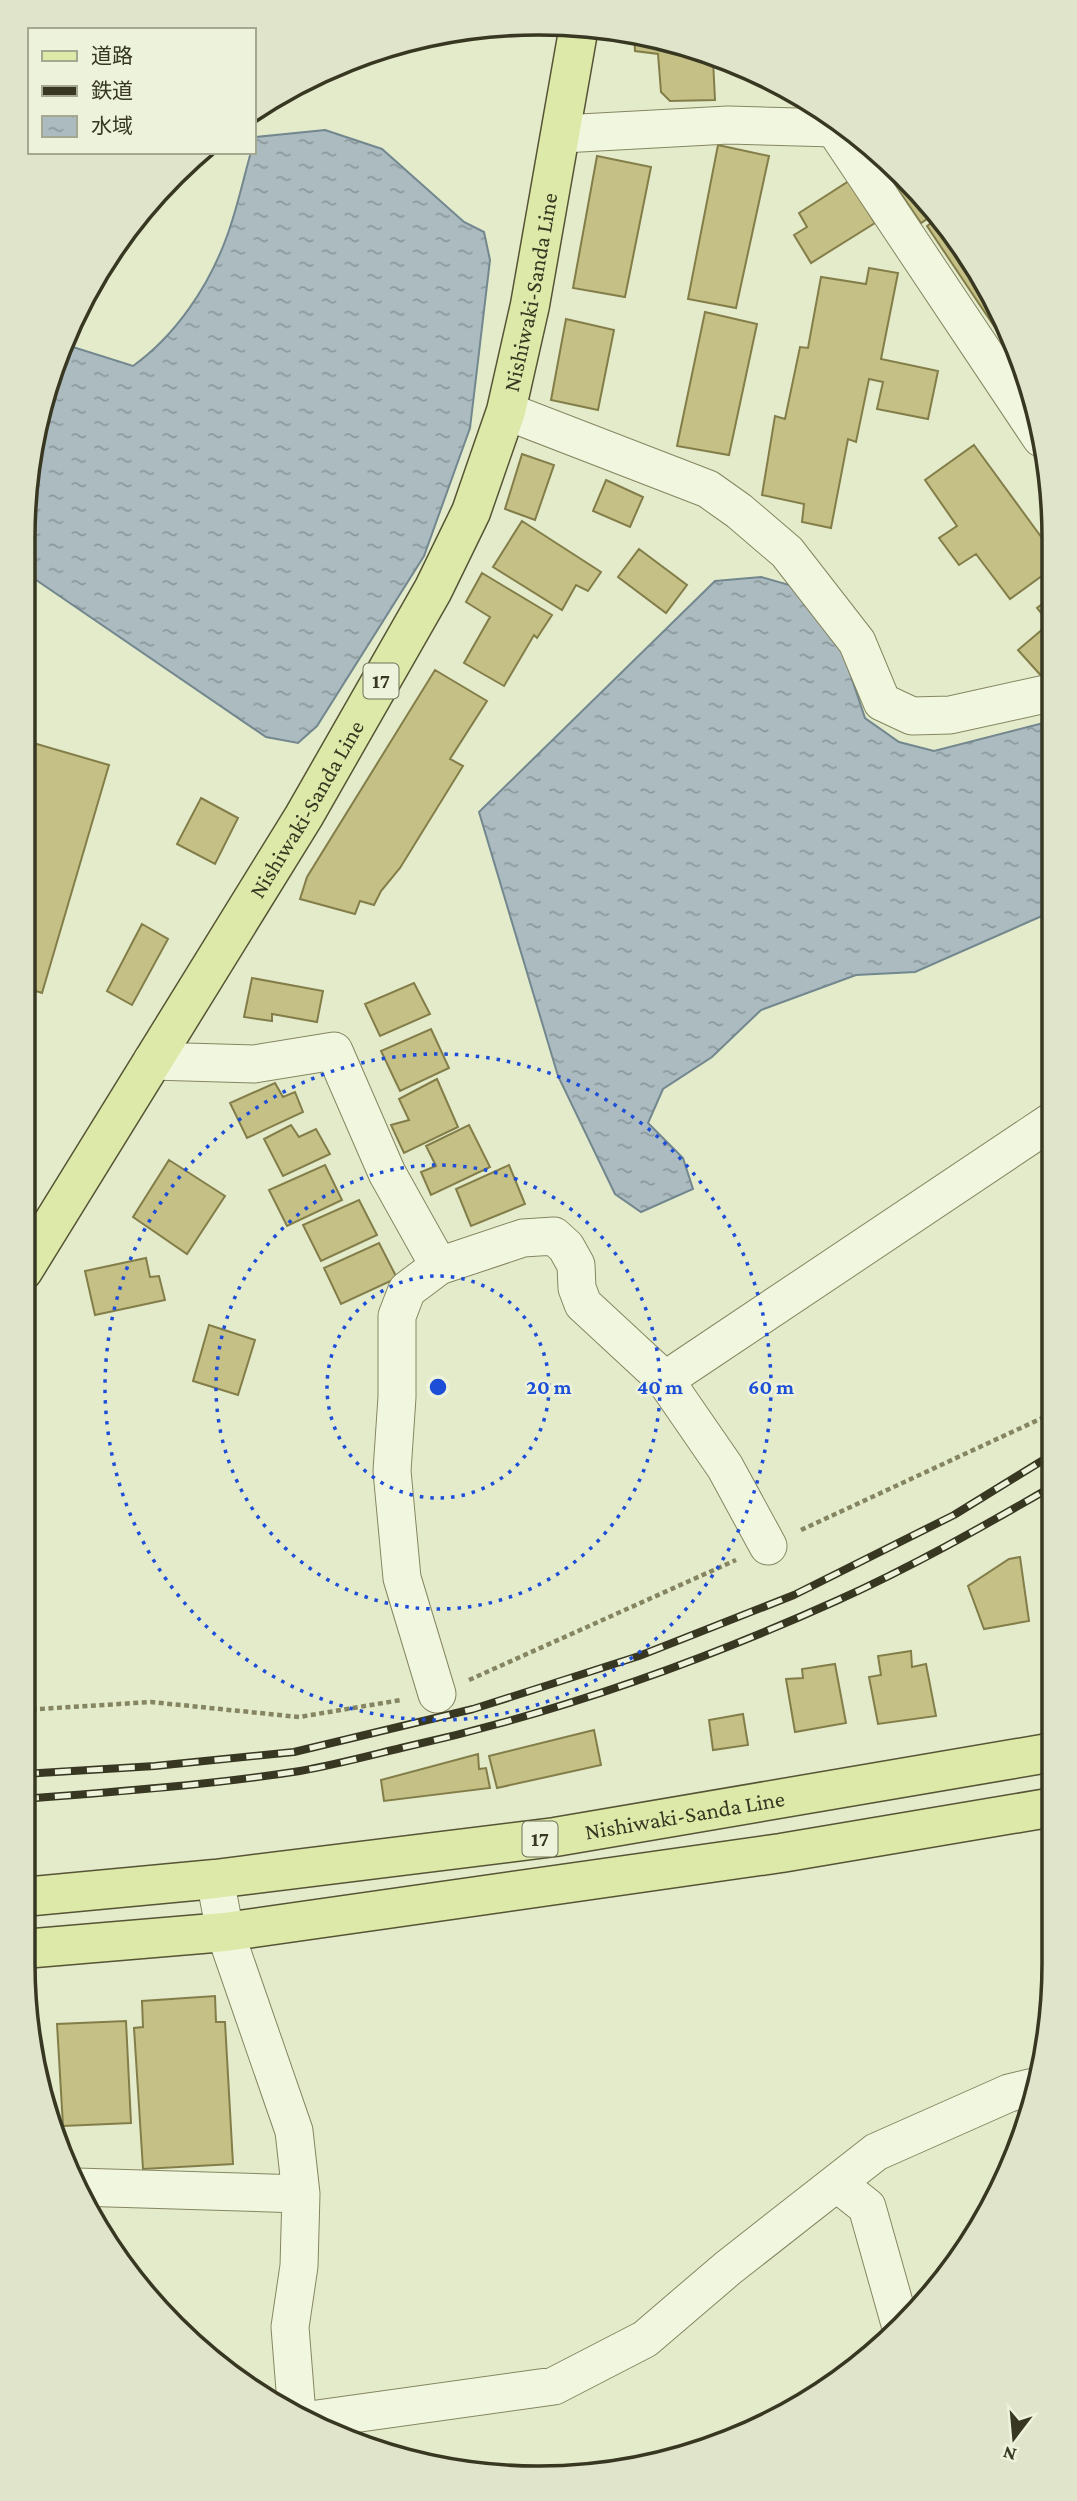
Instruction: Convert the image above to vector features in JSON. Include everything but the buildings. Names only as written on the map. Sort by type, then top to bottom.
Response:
[{"type":"main road","name":"Nishiwaki-Sanda Line","points":[[35,1251],[304,816],[433,590],[471,512],[506,411],[530,305],[577,37]]},
{"type":"main road","name":"Nishiwaki-Sanda Line","points":[[35,1896],[215,1879],[555,1837],[1042,1754]]},
{"type":"main road","name":"Nishiwaki-Sanda Line","points":[[35,1948],[225,1932],[781,1853],[1042,1809]]},
{"type":"street","points":[[562,134],[728,125],[826,126]]},
{"type":"street","points":[[848,142],[1027,416]]},
{"type":"street","points":[[506,411],[708,489],[739,511],[787,552],[857,642],[881,702],[912,716],[950,715],[1042,695]]},
{"type":"street","points":[[152,1061],[254,1063],[334,1051],[387,1173],[439,1266]]},
{"type":"street","points":[[665,1380],[1042,1128]]},
{"type":"street","points":[[438,1694],[402,1578],[392,1471],[397,1397],[397,1316],[407,1290],[439,1266],[523,1238],[554,1236],[566,1247],[576,1265],[577,1288],[583,1304],[665,1380],[725,1467],[768,1546]]},
{"type":"street","points":[[215,1879],[225,1932],[294,2131],[301,2194],[299,2266],[290,2326],[296,2404]]},
{"type":"street","points":[[325,2418],[554,2386],[645,2339],[729,2268],[876,2152],[1009,2093],[1026,2089]]},
{"type":"street","points":[[838,2184],[867,2207],[898,2316]]},
{"type":"street","points":[[88,2187],[301,2194]]},
{"type":"path","points":[[35,1709],[151,1702],[299,1717],[438,1694],[768,1546],[1042,1418]]},
{"type":"water","points":[[325,130],[382,149],[464,222],[484,232],[490,260],[470,428],[424,556],[317,726],[298,743],[266,737],[35,579],[39,473],[52,408],[73,347],[133,366],[149,354],[177,324],[201,291],[220,255],[231,226],[250,154],[256,154],[256,137]]},
{"type":"water","points":[[761,577],[800,588],[839,640],[865,718],[899,742],[934,751],[1042,723],[1042,916],[915,972],[856,975],[761,1010],[712,1057],[663,1089],[648,1123],[683,1158],[693,1189],[641,1212],[615,1194],[558,1076],[479,812],[715,581]]},
{"type":"railway","points":[[35,1773],[155,1766],[294,1752],[473,1709],[639,1656],[794,1595],[954,1515],[1042,1461]]},
{"type":"railway","points":[[35,1798],[197,1784],[300,1771],[457,1735],[567,1704],[730,1646],[836,1601],[973,1532],[1042,1492]]}]
